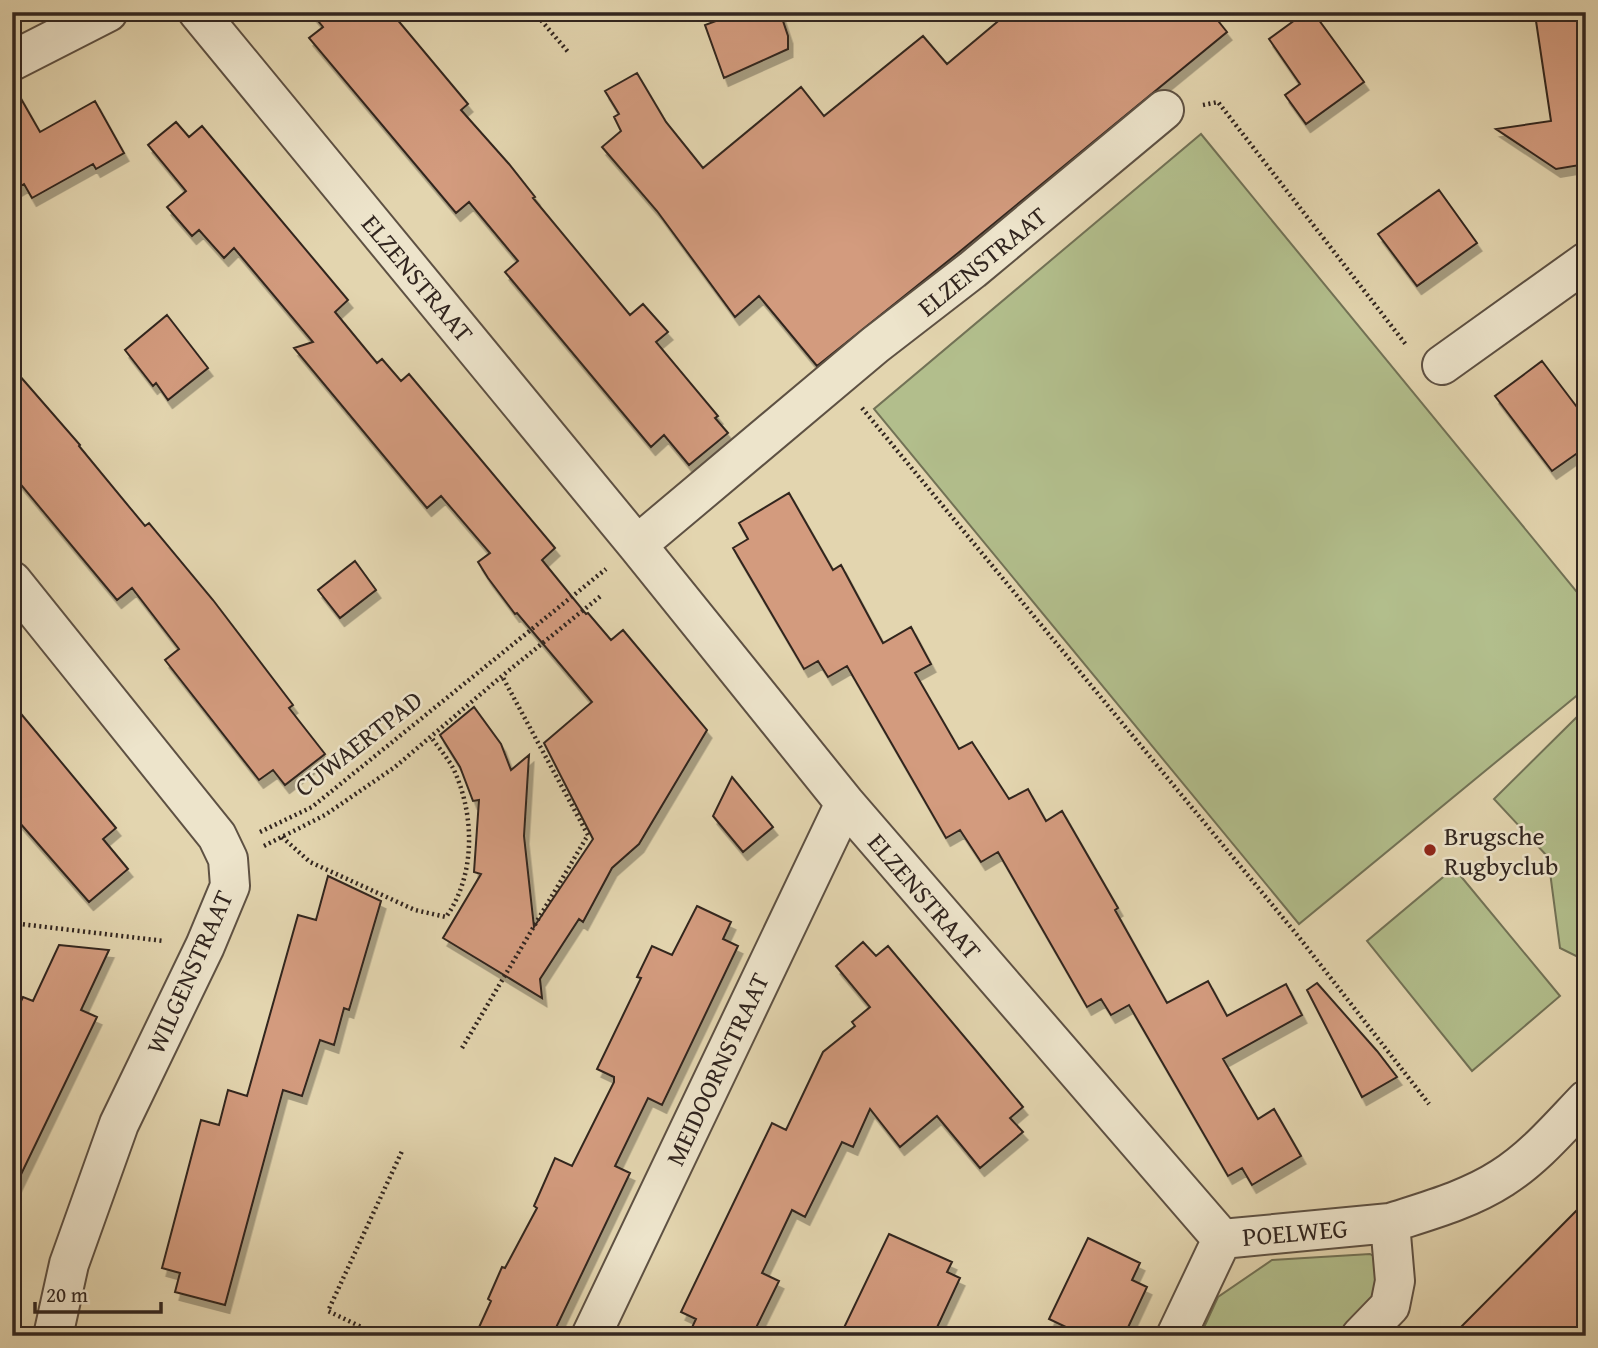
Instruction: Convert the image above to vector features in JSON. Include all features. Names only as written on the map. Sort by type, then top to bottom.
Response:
[{"type":"street","points":[[12,61],[108,12]]},
{"type":"street","name":"ELZENSTRAAT","points":[[198,12],[637,545],[845,803],[1222,1239]]},
{"type":"street","name":"ELZENSTRAAT","points":[[637,545],[837,377],[972,270],[1164,110]]},
{"type":"street","points":[[1442,365],[1586,262]]},
{"type":"street","name":"WILGENSTRAAT","points":[[12,582],[217,836],[228,859],[230,886],[205,946],[119,1124],[69,1264],[53,1336]]},
{"type":"street","name":"MEIDOORNSTRAAT","points":[[591,1336],[845,803]]},
{"type":"street","name":"POELWEG","points":[[1176,1336],[1222,1239],[1390,1223],[1452,1202],[1502,1178],[1540,1147],[1586,1100]]},
{"type":"street","points":[[1361,1336],[1390,1306],[1395,1281],[1390,1223]]},
{"type":"path","points":[[534,12],[569,52]]},
{"type":"path","points":[[1164,110],[1219,103],[1427,372],[1442,365]]},
{"type":"path","points":[[837,377],[1298,936],[1429,1104]]},
{"type":"path","name":"CUWAERTPAD","points":[[228,859],[248,838],[312,807],[637,545]]},
{"type":"path","name":"CUWAERTPAD","points":[[228,859],[249,854],[335,808],[396,767],[602,595]]},
{"type":"path","points":[[461,1048],[588,835],[502,676]]},
{"type":"path","points":[[282,837],[310,862],[415,910],[446,917],[455,904],[466,871],[470,835],[465,802],[452,767],[431,737]]},
{"type":"path","points":[[12,923],[205,946]]},
{"type":"path","points":[[380,1336],[328,1311],[403,1149]]},
{"type":"green space","points":[[1201,134],[1586,603],[1586,688],[1299,924],[874,409]]},
{"type":"green space","points":[[1586,708],[1586,961],[1560,948],[1548,857],[1494,799]]},
{"type":"green space","points":[[1454,868],[1560,996],[1472,1071],[1367,941]]},
{"type":"green space","points":[[1370,1254],[1380,1260],[1380,1291],[1344,1336],[1200,1336],[1218,1297],[1272,1260]]},
{"type":"building","points":[[311,12],[391,12],[468,104],[461,110],[509,164],[535,197],[533,198],[630,315],[643,304],[668,332],[656,342],[718,416],[715,418],[728,433],[689,465],[664,435],[651,447],[505,272],[518,261],[469,202],[456,213],[309,38],[323,27]]},
{"type":"building","points":[[740,12],[780,12],[788,36],[788,49],[724,78],[705,25]]},
{"type":"building","points":[[1009,12],[1211,12],[1227,32],[817,366],[759,296],[735,317],[657,211],[602,147],[621,131],[614,117],[619,114],[605,91],[637,73],[666,122],[703,168],[801,87],[824,116],[923,36],[947,64]]},
{"type":"building","points":[[1306,12],[1313,12],[1364,82],[1306,124],[1285,95],[1300,84],[1269,39]]},
{"type":"building","points":[[1586,14],[1586,164],[1556,169],[1496,129],[1551,121],[1536,21]]},
{"type":"building","points":[[12,83],[40,132],[95,101],[124,153],[96,169],[93,164],[32,198],[24,184],[12,191]]},
{"type":"building","points":[[176,122],[189,137],[202,126],[348,300],[335,312],[377,363],[382,359],[401,381],[409,374],[555,548],[542,560],[586,614],[588,613],[611,640],[623,630],[707,730],[639,844],[612,868],[583,922],[579,919],[540,979],[542,998],[443,938],[481,874],[474,872],[479,800],[473,801],[460,767],[440,735],[474,707],[501,744],[511,770],[529,755],[524,836],[534,927],[593,839],[544,743],[592,702],[517,613],[515,614],[488,578],[478,562],[490,553],[441,496],[427,508],[294,348],[313,342],[234,248],[224,258],[199,230],[192,236],[167,207],[186,191],[148,145]]},
{"type":"building","points":[[1439,190],[1477,243],[1417,286],[1378,234]]},
{"type":"building","points":[[167,315],[208,368],[168,400],[156,383],[153,386],[125,350]]},
{"type":"building","points":[[1542,361],[1586,419],[1586,447],[1552,471],[1495,396]]},
{"type":"building","points":[[12,367],[80,445],[145,526],[149,523],[213,600],[293,705],[289,708],[325,754],[285,785],[273,770],[259,780],[165,660],[179,649],[132,588],[117,600],[12,474]]},
{"type":"building","points":[[789,493],[833,570],[841,565],[883,643],[911,627],[931,664],[915,673],[959,749],[972,742],[1009,799],[1028,789],[1046,821],[1062,811],[1118,908],[1115,910],[1167,1003],[1208,981],[1227,1016],[1286,984],[1302,1015],[1223,1059],[1258,1119],[1274,1109],[1301,1156],[1252,1185],[1242,1168],[1228,1176],[1129,1005],[1111,1015],[1101,999],[1087,1007],[998,852],[981,862],[960,830],[946,838],[847,666],[828,677],[818,661],[804,669],[733,548],[748,539],[739,523]]},
{"type":"building","points":[[355,561],[376,590],[340,618],[318,590]]},
{"type":"building","points":[[12,703],[116,828],[103,839],[128,869],[89,902],[12,814]]},
{"type":"building","points":[[732,777],[773,827],[743,852],[713,816]]},
{"type":"building","points":[[328,876],[381,901],[349,1010],[344,1008],[334,1045],[320,1040],[302,1096],[283,1090],[225,1305],[175,1292],[180,1273],[162,1268],[201,1120],[219,1125],[228,1090],[247,1096],[298,915],[316,920]]},
{"type":"building","points":[[697,906],[731,922],[723,939],[738,946],[662,1105],[648,1098],[615,1166],[630,1173],[552,1336],[475,1336],[491,1301],[488,1299],[502,1267],[505,1268],[537,1208],[534,1206],[555,1158],[572,1166],[614,1082],[614,1077],[597,1069],[641,978],[637,977],[652,946],[672,955]]},
{"type":"building","points":[[863,942],[876,956],[888,946],[1023,1107],[1010,1118],[1023,1132],[980,1168],[937,1116],[900,1147],[870,1109],[853,1147],[842,1142],[805,1217],[792,1210],[762,1273],[779,1281],[752,1336],[688,1336],[696,1319],[681,1312],[772,1123],[786,1130],[823,1052],[855,1026],[852,1022],[870,1007],[836,966]]},
{"type":"building","points":[[59,945],[109,950],[81,1010],[97,1017],[12,1193],[12,1020],[23,997],[33,1001]]},
{"type":"building","points":[[1317,983],[1397,1077],[1362,1097],[1307,990]]},
{"type":"building","points":[[1586,1201],[1586,1321],[1570,1336],[1452,1336]]},
{"type":"building","points":[[889,1234],[952,1262],[947,1272],[960,1278],[933,1336],[840,1336]]},
{"type":"building","points":[[1088,1238],[1140,1263],[1132,1280],[1147,1287],[1124,1336],[1062,1336],[1066,1327],[1049,1319]]},
{"type":"place","name":"Brugsche Rugbyclub","points":[[1430,850]]}]
